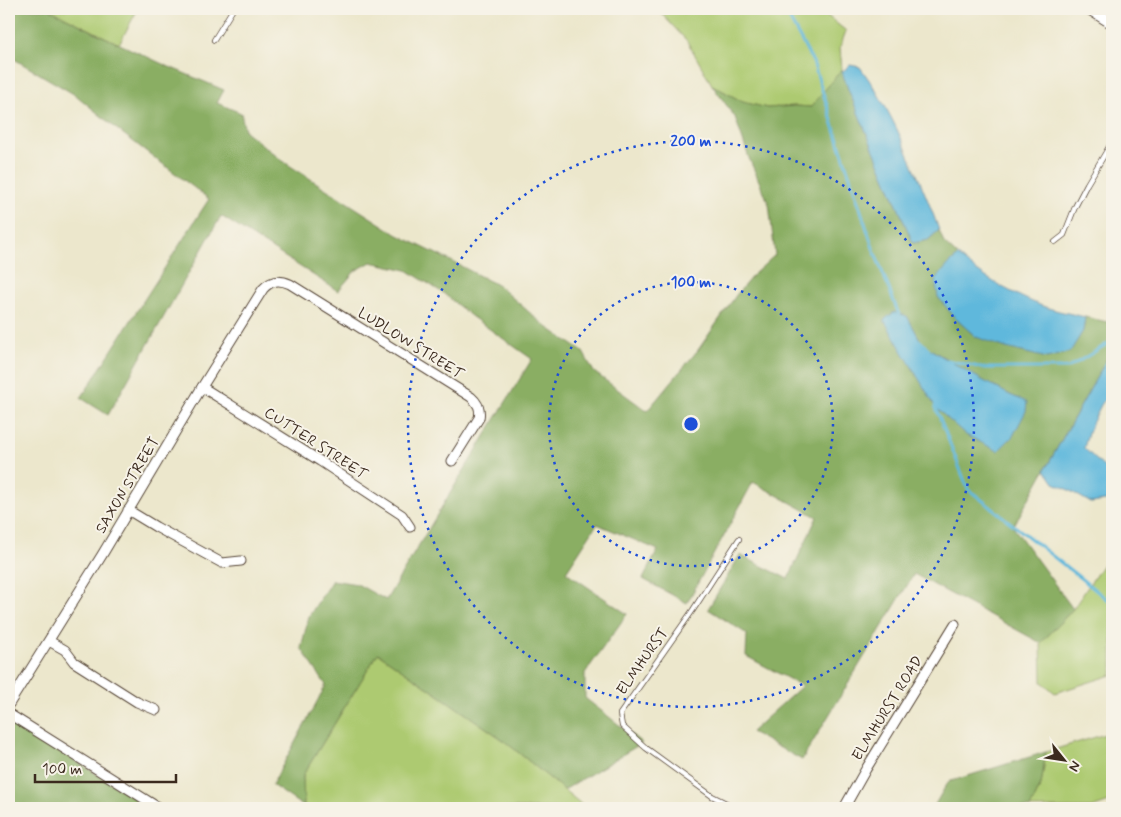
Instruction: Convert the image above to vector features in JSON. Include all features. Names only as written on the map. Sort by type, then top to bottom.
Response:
[{"type":"street","points":[[1090,9],[1112,23]]},
{"type":"street","name":"LUDLOW STREET","points":[[270,282],[276,280],[290,284],[472,397],[479,405],[479,418],[452,461]]},
{"type":"street","name":"SAXON STREET","points":[[9,704],[202,387],[263,289],[270,282]]},
{"type":"street","name":"CUTTER STREET","points":[[202,387],[402,515],[410,527]]},
{"type":"street","points":[[128,510],[222,563],[242,561]]},
{"type":"street","name":"ELMHURST ROAD","points":[[844,808],[955,624]]},
{"type":"street","points":[[49,641],[65,650],[74,662],[137,702],[156,710]]},
{"type":"street","points":[[9,714],[159,808]]},
{"type":"lane","points":[[214,40],[233,9]]},
{"type":"lane","points":[[1055,242],[1064,235],[1075,207],[1112,142]]},
{"type":"lane","name":"ELMHURST","points":[[739,539],[693,610],[620,714],[622,726],[646,748],[712,796],[732,806],[743,808]]},
{"type":"green space","points":[[9,9],[49,9],[167,66],[224,90],[217,103],[241,113],[245,131],[284,162],[398,235],[499,286],[544,325],[583,352],[594,372],[647,411],[698,350],[737,294],[753,275],[775,255],[769,204],[749,158],[735,117],[712,85],[743,102],[767,108],[811,107],[842,69],[848,89],[913,243],[928,240],[939,230],[944,243],[958,256],[949,264],[938,297],[955,318],[976,337],[1083,331],[1085,317],[1112,323],[1112,350],[1013,527],[1073,609],[1041,643],[914,574],[802,760],[751,732],[802,686],[746,656],[747,634],[708,609],[740,555],[788,579],[817,517],[753,482],[687,603],[643,579],[658,550],[597,524],[566,572],[627,614],[585,673],[585,698],[642,743],[564,790],[502,739],[378,653],[303,775],[304,807],[272,785],[326,685],[301,648],[309,616],[332,580],[357,584],[386,600],[532,359],[471,316],[443,293],[407,270],[371,262],[355,271],[338,291],[221,216],[108,415],[81,398],[209,199],[118,130],[77,96],[9,56]],"holes":[[[907,316],[923,345],[982,380],[1027,403],[936,408]]]},
{"type":"green space","points":[[49,9],[138,9],[119,44]]},
{"type":"green space","points":[[657,9],[819,9],[846,31],[840,47],[842,69],[812,107],[767,108],[743,102],[712,85],[687,41]]},
{"type":"green space","points":[[1112,551],[1112,675],[1055,693],[1042,682],[1041,643],[1073,609]]},
{"type":"green space","points":[[378,653],[502,739],[586,808],[304,807],[303,775]]},
{"type":"green space","points":[[9,719],[136,799],[131,808],[9,808]]},
{"type":"green space","points":[[1112,732],[1112,801],[1092,808],[1030,808],[1041,785],[1046,752]]},
{"type":"green space","points":[[1046,752],[1041,785],[1030,808],[933,808],[948,782]]},
{"type":"water","points":[[850,65],[860,67],[869,79],[904,145],[939,230],[928,240],[913,243],[848,89],[842,72]]},
{"type":"water","points":[[958,256],[985,276],[1025,299],[1047,308],[1085,317],[1083,331],[1070,352],[1047,358],[1006,348],[976,337],[955,318],[938,297],[935,280]]},
{"type":"water","points":[[894,312],[907,316],[923,345],[982,380],[1027,402],[1026,411],[1013,436],[998,451],[966,435],[936,408],[884,320]]},
{"type":"water","points":[[1112,350],[1112,389],[1101,405],[1089,430],[1084,448],[1107,470],[1112,480],[1112,500],[1091,503],[1054,483],[1045,470]]},
{"type":"waterway","points":[[784,9],[813,62],[873,248],[900,317]]},
{"type":"waterway","points":[[919,340],[929,349]]},
{"type":"waterway","points":[[947,360],[983,368],[1068,368],[1112,341]]},
{"type":"waterway","points":[[935,406],[968,489],[1112,602]]}]
